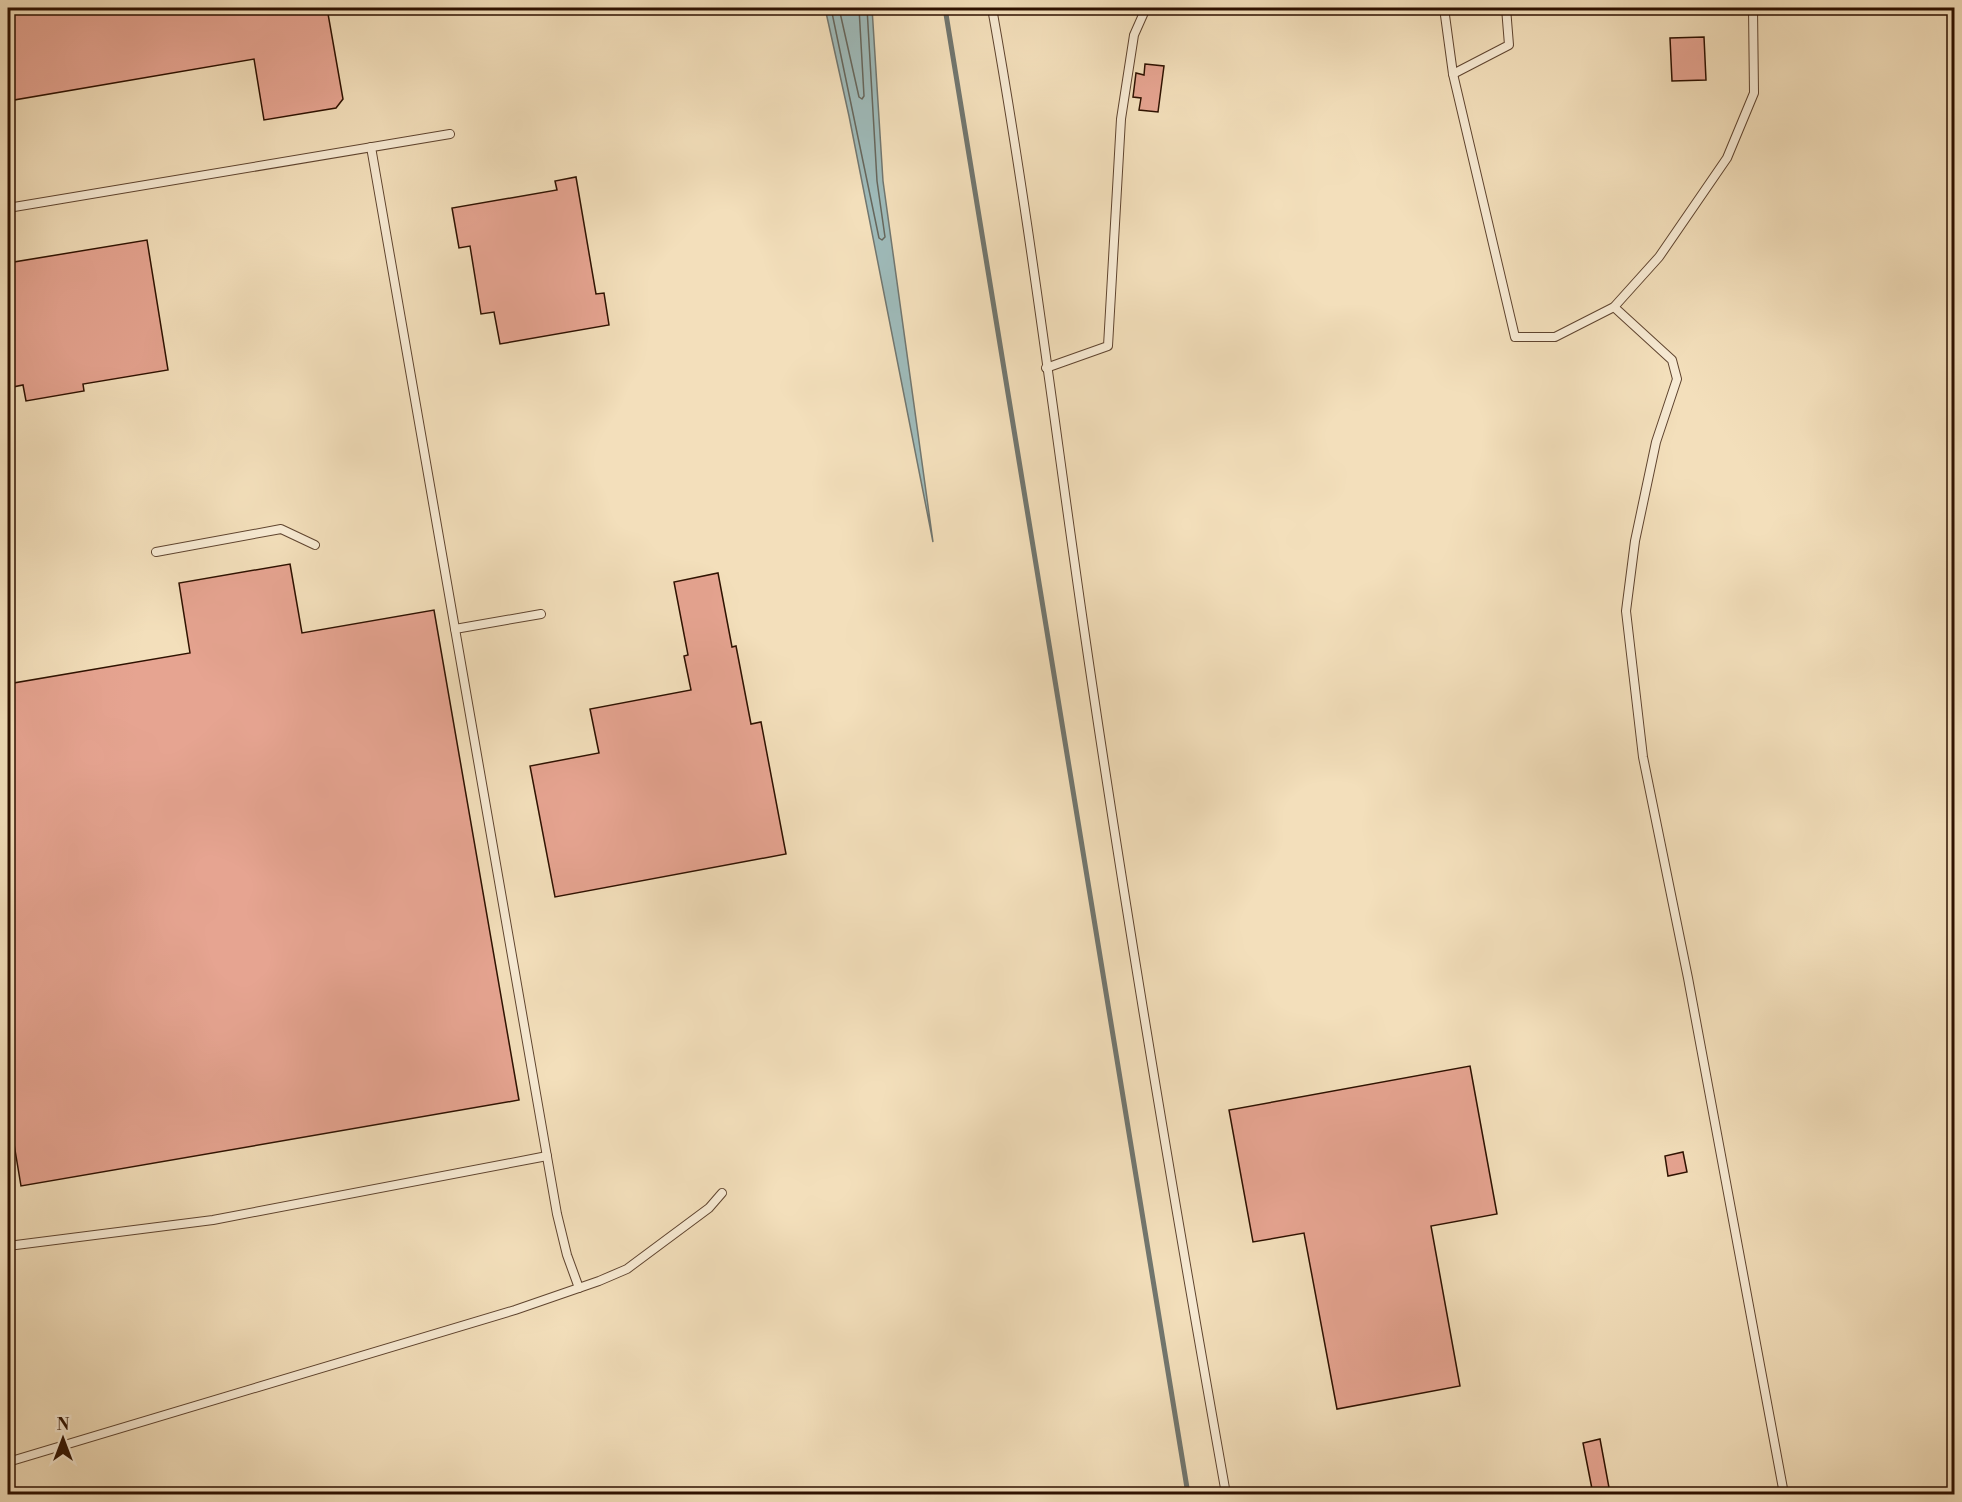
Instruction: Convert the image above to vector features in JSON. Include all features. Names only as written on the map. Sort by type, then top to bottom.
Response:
[{"type":"lane","points":[[992,8],[1034,264],[1046,368],[1145,1023],[1226,1494]]},
{"type":"lane","points":[[1046,368],[1108,346],[1121,119],[1134,35],[1146,8]]},
{"type":"lane","points":[[1444,8],[1453,74],[1515,337],[1556,337],[1614,307],[1659,257],[1727,158],[1754,93],[1753,8]]},
{"type":"lane","points":[[1453,74],[1509,45],[1506,8]]},
{"type":"lane","points":[[8,207],[450,134]]},
{"type":"lane","points":[[371,147],[560,1229],[579,1288]]},
{"type":"lane","points":[[1614,307],[1672,360],[1677,379],[1656,442],[1635,541],[1626,611],[1643,757],[1688,978],[1784,1494]]},
{"type":"lane","points":[[156,552],[281,529],[315,545]]},
{"type":"lane","points":[[455,628],[541,614]]},
{"type":"lane","points":[[8,1245],[213,1220],[547,1156]]},
{"type":"lane","points":[[8,1462],[579,1288],[627,1269],[696,1219],[722,1193]]},
{"type":"water","points":[[825,8],[872,8],[883,181],[933,542],[849,116]]},
{"type":"building","points":[[8,8],[327,8],[343,99],[336,108],[264,120],[254,59],[8,101]]},
{"type":"building","points":[[1704,37],[1706,80],[1672,81],[1670,38]]},
{"type":"building","points":[[1145,64],[1164,66],[1158,112],[1139,110],[1141,98],[1133,97],[1136,73],[1144,75]]},
{"type":"building","points":[[576,177],[596,294],[604,293],[609,325],[500,344],[494,312],[481,314],[470,246],[459,248],[452,208],[557,190],[555,181]]},
{"type":"building","points":[[147,240],[168,370],[83,384],[84,391],[26,401],[23,385],[8,388],[8,263]]},
{"type":"building","points":[[290,564],[302,633],[434,610],[519,1100],[21,1186],[8,1108],[8,684],[190,653],[179,583]]},
{"type":"building","points":[[718,573],[732,647],[736,646],[751,724],[761,722],[786,854],[555,897],[530,766],[599,753],[590,709],[691,690],[684,656],[688,655],[674,582]]},
{"type":"building","points":[[1470,1066],[1497,1214],[1431,1226],[1460,1386],[1337,1409],[1304,1233],[1253,1242],[1229,1110]]},
{"type":"building","points":[[1683,1152],[1687,1172],[1668,1176],[1665,1156]]},
{"type":"building","points":[[1600,1439],[1610,1493],[1593,1494],[1583,1443]]},
{"type":"waterway","points":[[945,8],[1188,1494]]}]
